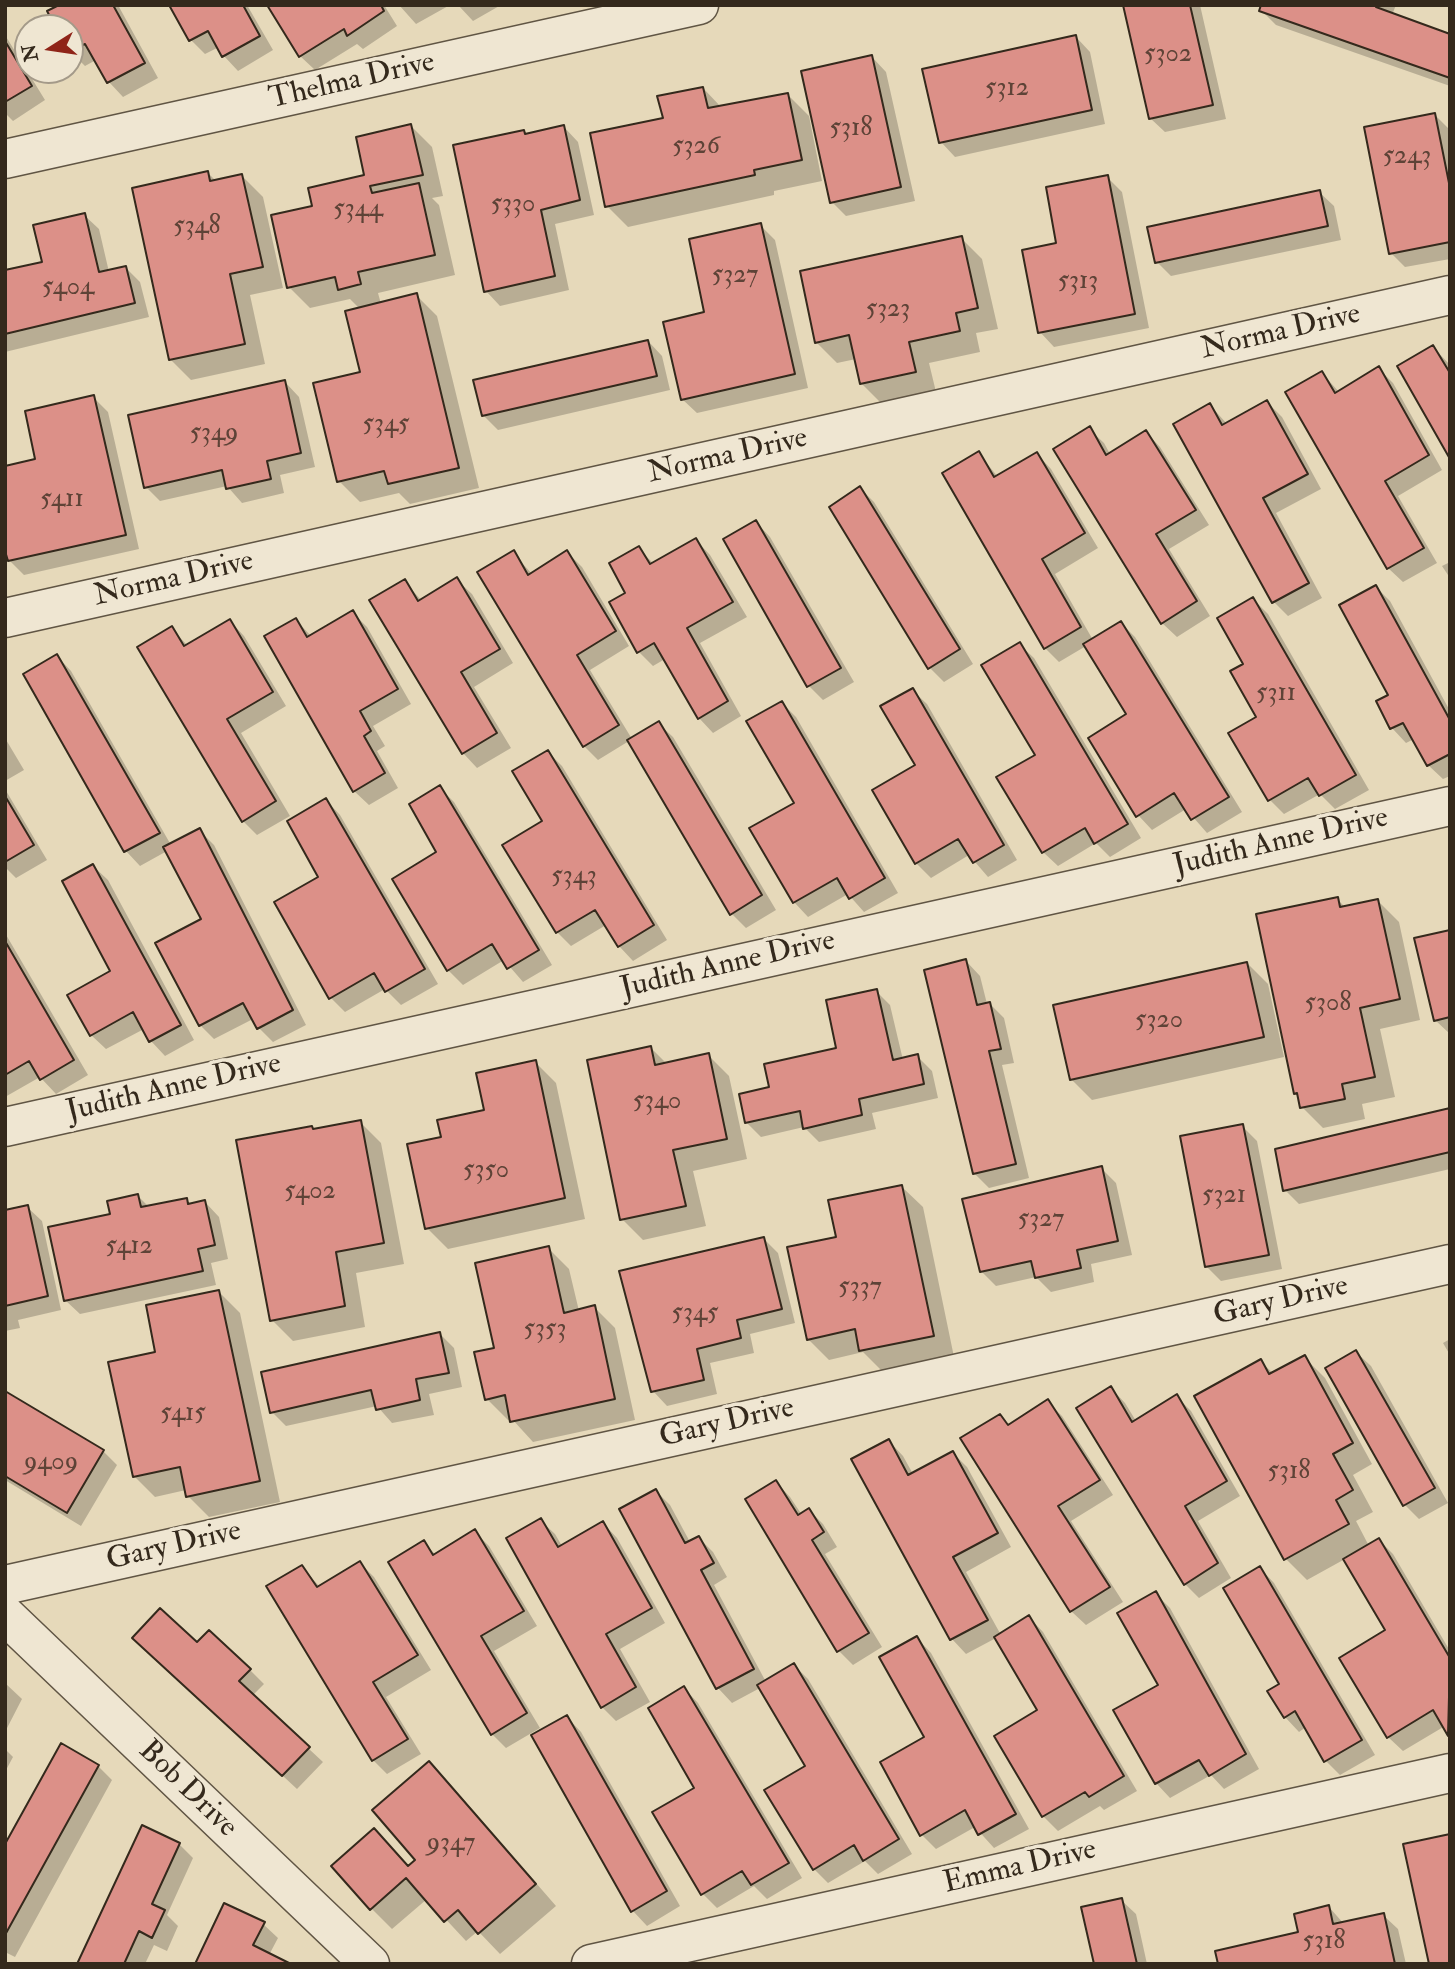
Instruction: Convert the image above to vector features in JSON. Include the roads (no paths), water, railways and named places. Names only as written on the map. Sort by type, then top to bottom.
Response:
[{"type":"street","name":"Thelma Drive","points":[[5,159],[699,5]]},
{"type":"street","name":"Norma Drive","points":[[5,618],[1450,295]]},
{"type":"street","name":"Judith Anne Drive","points":[[5,1127],[1450,806]]},
{"type":"street","name":"Gary Drive","points":[[5,1584],[1450,1264]]},
{"type":"street","name":"Bob Drive","points":[[5,1615],[370,1964]]},
{"type":"street","name":"Emma Drive","points":[[591,1964],[1450,1773]]}]
